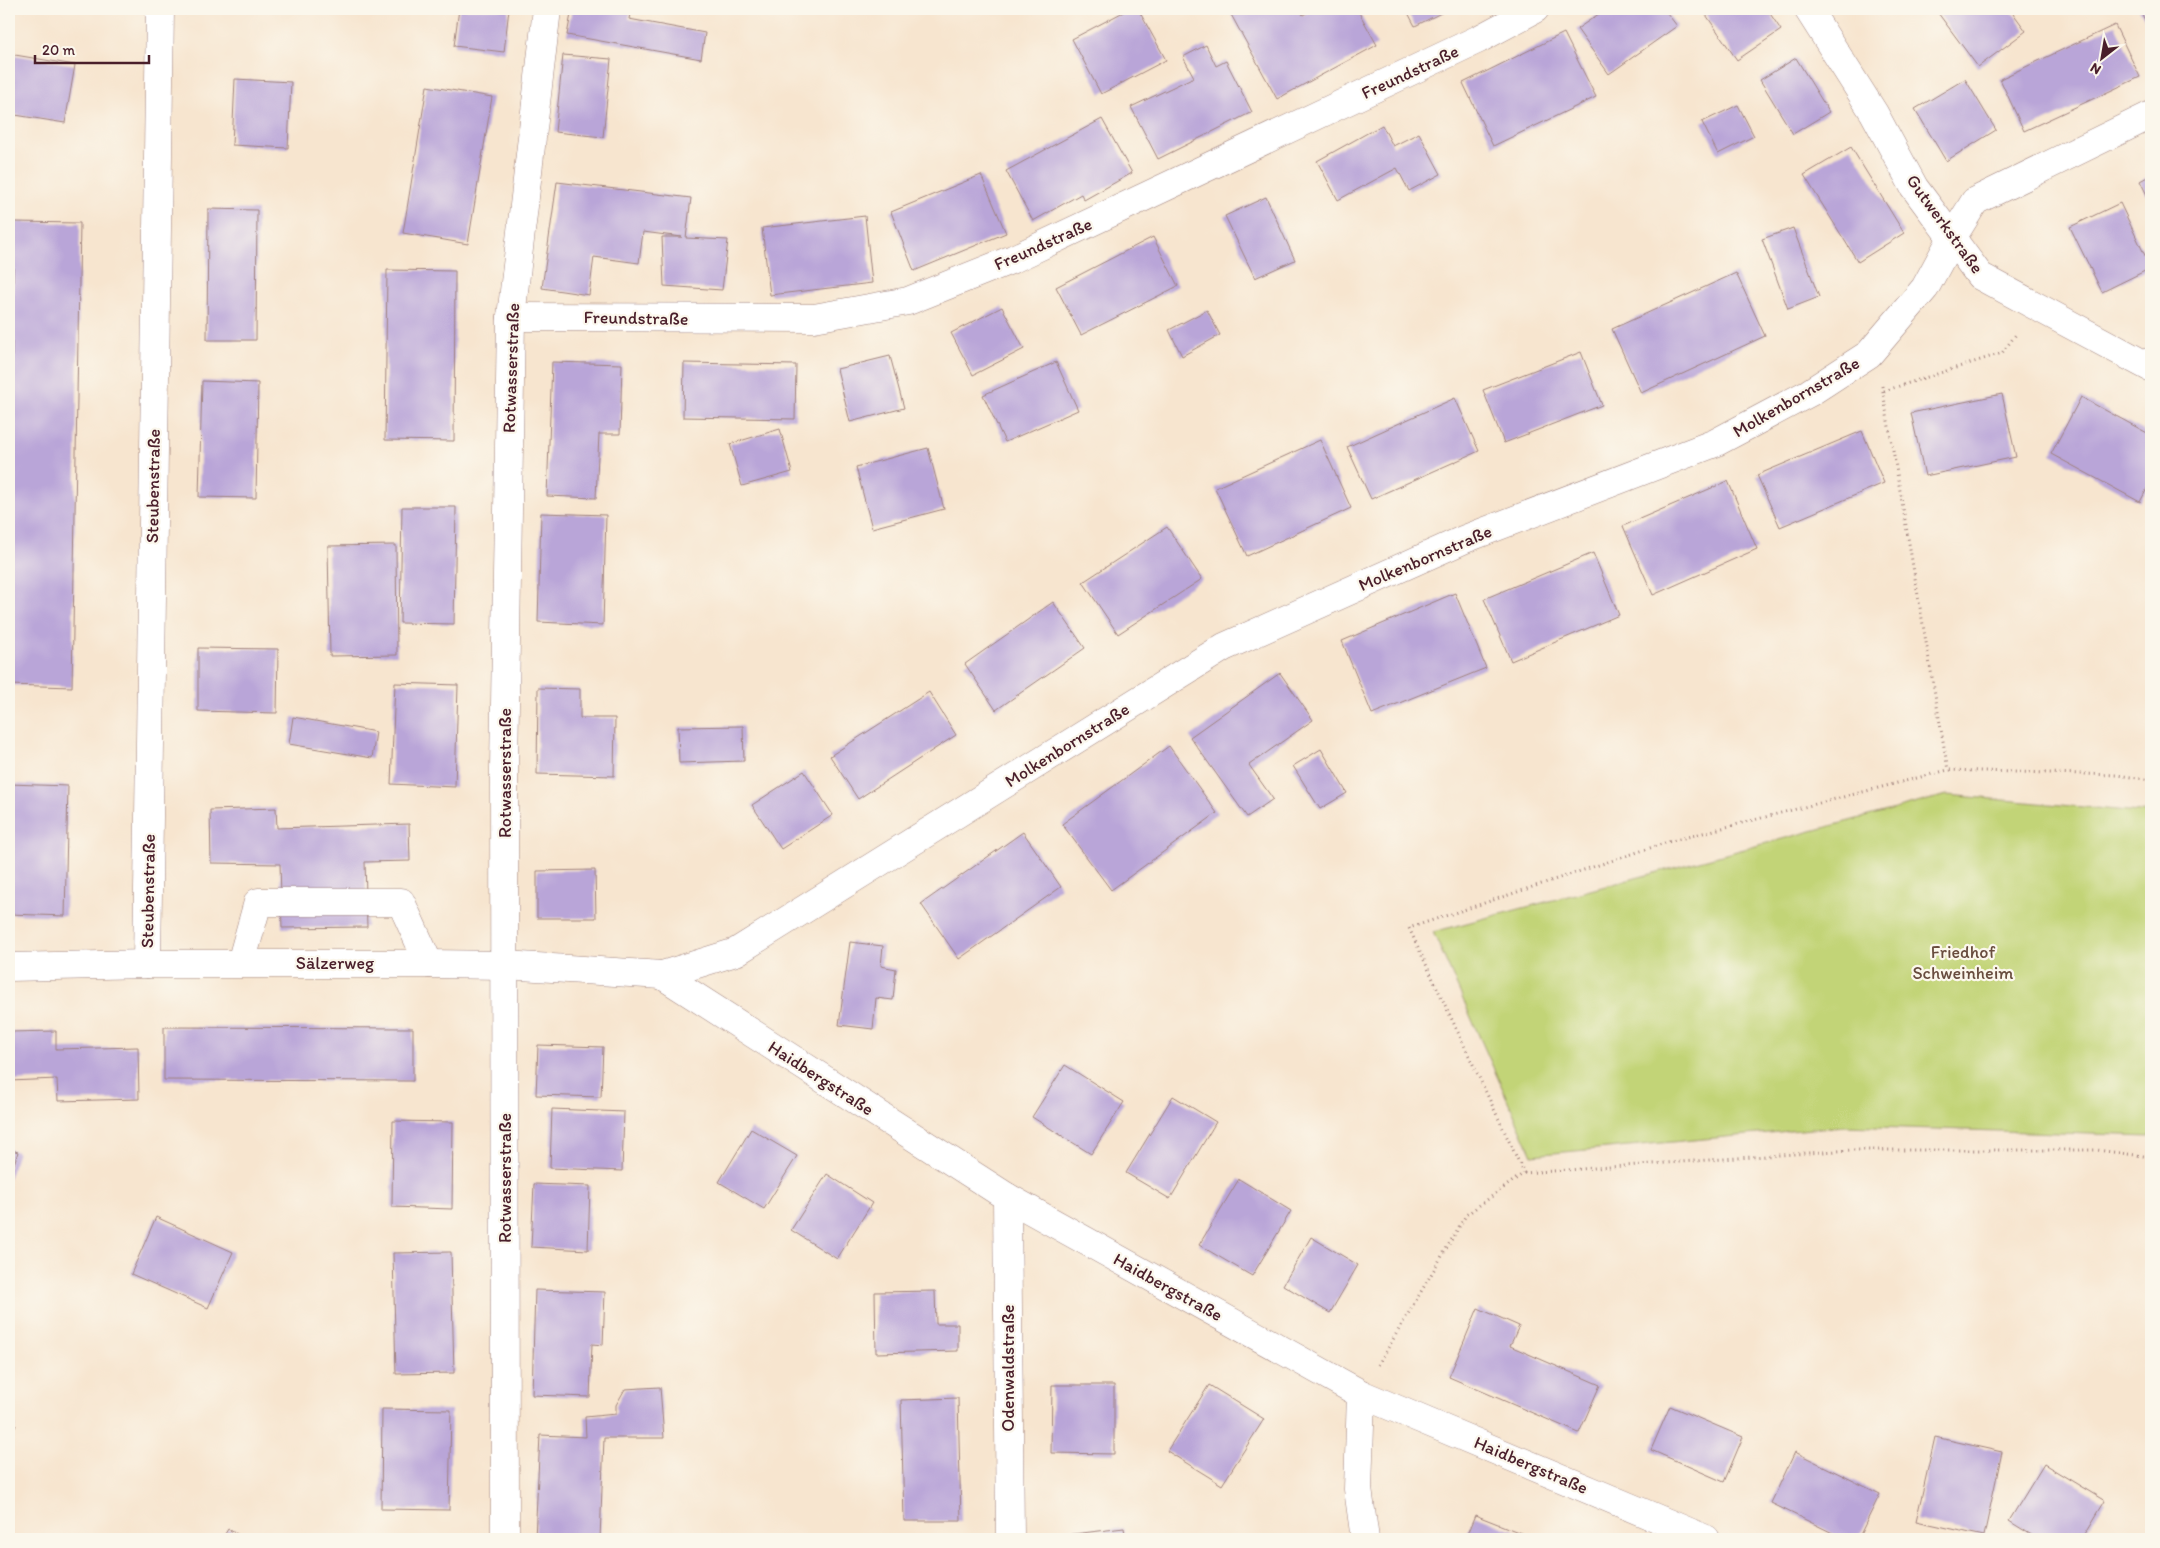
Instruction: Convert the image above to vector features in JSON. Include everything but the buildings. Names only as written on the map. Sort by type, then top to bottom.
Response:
[{"type":"street","name":"Steubenstraße","points":[[147,964],[160,9]]},
{"type":"street","name":"Rotwasserstraße","points":[[505,1539],[504,769],[511,317],[547,9]]},
{"type":"street","name":"Freundstraße","points":[[511,317],[814,318],[908,301],[1013,258],[1470,43],[1535,9]]},
{"type":"street","name":"Gutwerkstraße","points":[[1808,9],[1874,113],[1914,186],[1980,276],[2151,368]]},
{"type":"street","name":"Molkenbornstraße","points":[[662,975],[736,952],[1224,647],[1465,539],[1715,443],[1810,392],[1869,354],[1925,288],[1952,238],[1975,201],[2151,115]]},
{"type":"street","points":[[241,963],[258,902],[401,902],[429,964]]},
{"type":"street","name":"Sälzerweg","points":[[9,967],[241,963],[429,964],[505,965],[662,975]]},
{"type":"street","name":"Haidbergstraße","points":[[662,975],[1007,1198],[1361,1394],[1706,1539]]},
{"type":"street","name":"Odenwaldstraße","points":[[1007,1198],[1010,1539]]},
{"type":"street","points":[[1361,1394],[1358,1489],[1364,1539]]},
{"type":"path","points":[[1884,391],[2002,353],[2037,306]]},
{"type":"path","points":[[1869,354],[1884,391],[1948,770]]},
{"type":"path","points":[[1524,1173],[1409,928],[1668,842],[1948,770],[2117,775],[2151,780]]},
{"type":"path","points":[[1361,1394],[1466,1215],[1524,1173],[1851,1150],[2097,1150],[2151,1157]]},
{"type":"green space","name":"Friedhof Schweinheim","points":[[1947,795],[2151,813],[2151,1136],[1844,1126],[1532,1155],[1433,932]]}]
